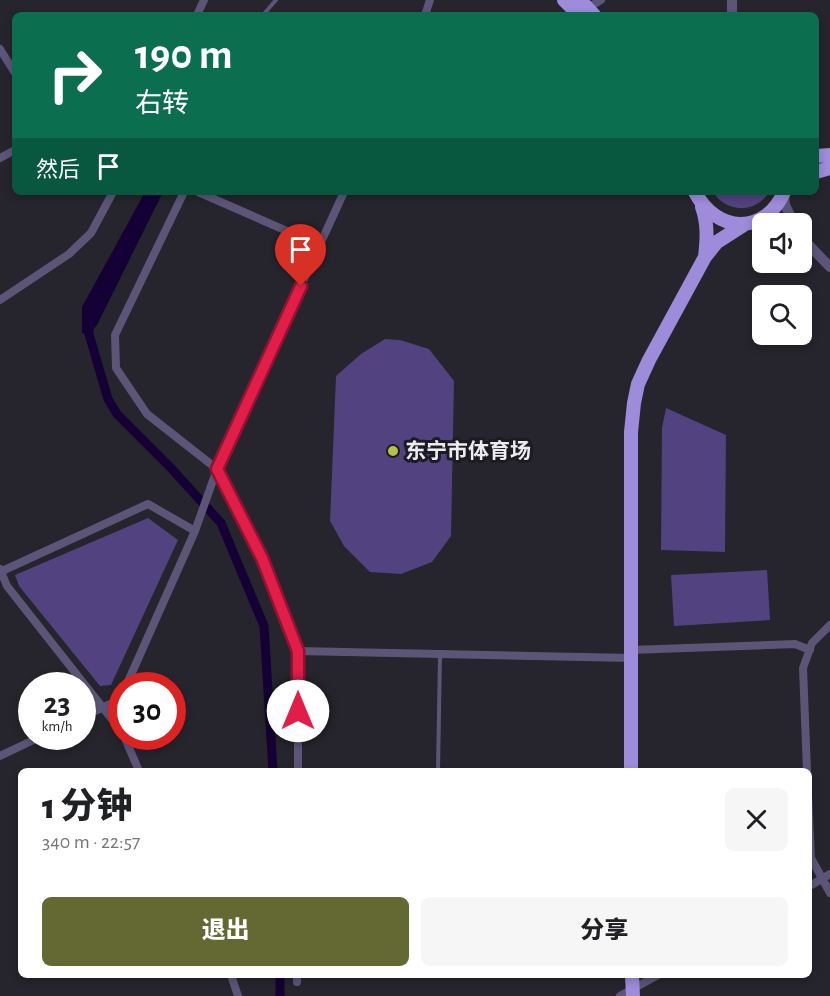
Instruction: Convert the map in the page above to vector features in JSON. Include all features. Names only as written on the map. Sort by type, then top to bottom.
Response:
[{"type":"highway","points":[[564,0],[584,11]]},
{"type":"highway","points":[[631,768],[631,432],[638,384],[705,257],[717,242],[767,216],[784,195]]},
{"type":"highway","points":[[698,198],[711,215],[724,222],[750,223]]},
{"type":"highway","points":[[698,198],[707,221],[708,239],[705,257]]},
{"type":"highway","points":[[628,994],[631,978]]},
{"type":"street","points":[[584,11],[601,0]]},
{"type":"street","points":[[2,55],[12,69]]},
{"type":"street","points":[[0,300],[69,254],[91,234],[111,195]]},
{"type":"street","points":[[183,195],[116,335],[116,368],[147,414],[217,469],[262,558],[298,651],[298,768]]},
{"type":"street","points":[[205,195],[320,245]]},
{"type":"street","points":[[132,672],[196,528],[217,469],[343,195]]},
{"type":"street","points":[[785,195],[784,205],[788,213]]},
{"type":"street","points":[[812,248],[830,267]]},
{"type":"street","points":[[108,713],[7,586],[0,571],[148,504],[196,528]]},
{"type":"street","points":[[807,768],[803,668],[812,643],[830,625]]},
{"type":"street","points":[[298,651],[631,654],[795,644],[810,650]]},
{"type":"street","points":[[96,711],[108,704]]},
{"type":"street","points":[[0,756],[18,747]]},
{"type":"street","points":[[130,750],[138,768]]},
{"type":"street","points":[[812,862],[817,881],[830,893]]},
{"type":"street","points":[[232,978],[238,996]]},
{"type":"street","points":[[628,994],[653,978]]},
{"type":"lane","points":[[266,12],[276,0]]},
{"type":"lane","points":[[438,768],[440,654]]},
{"type":"shaded area","points":[[143,195],[162,195],[97,325],[89,334],[82,333],[82,307]]},
{"type":"shaded area","points":[[716,195],[766,195],[757,204],[741,208],[725,204]]},
{"type":"shaded area","name":"东宁市体育场","points":[[385,339],[400,340],[429,349],[454,381],[451,536],[432,562],[401,574],[370,572],[344,546],[330,521],[336,376],[361,354]]},
{"type":"shaded area","points":[[666,408],[726,435],[725,552],[661,550],[662,428]]},
{"type":"shaded area","points":[[148,518],[178,540],[117,672],[108,672],[108,685],[100,686],[96,681],[96,672],[89,672],[19,586],[15,575]]},
{"type":"shaded area","points":[[767,570],[770,620],[674,626],[671,575]]},
{"type":"waterway","points":[[89,322],[89,334],[108,399],[117,414],[221,523],[264,626],[273,768]]},
{"type":"waterway","points":[[280,978],[280,996]]},
{"type":"place","name":"东宁市体育场","points":[[393,451]]},
{"type":"route","points":[[298,711],[298,651],[262,558],[217,469],[301,286]]}]
